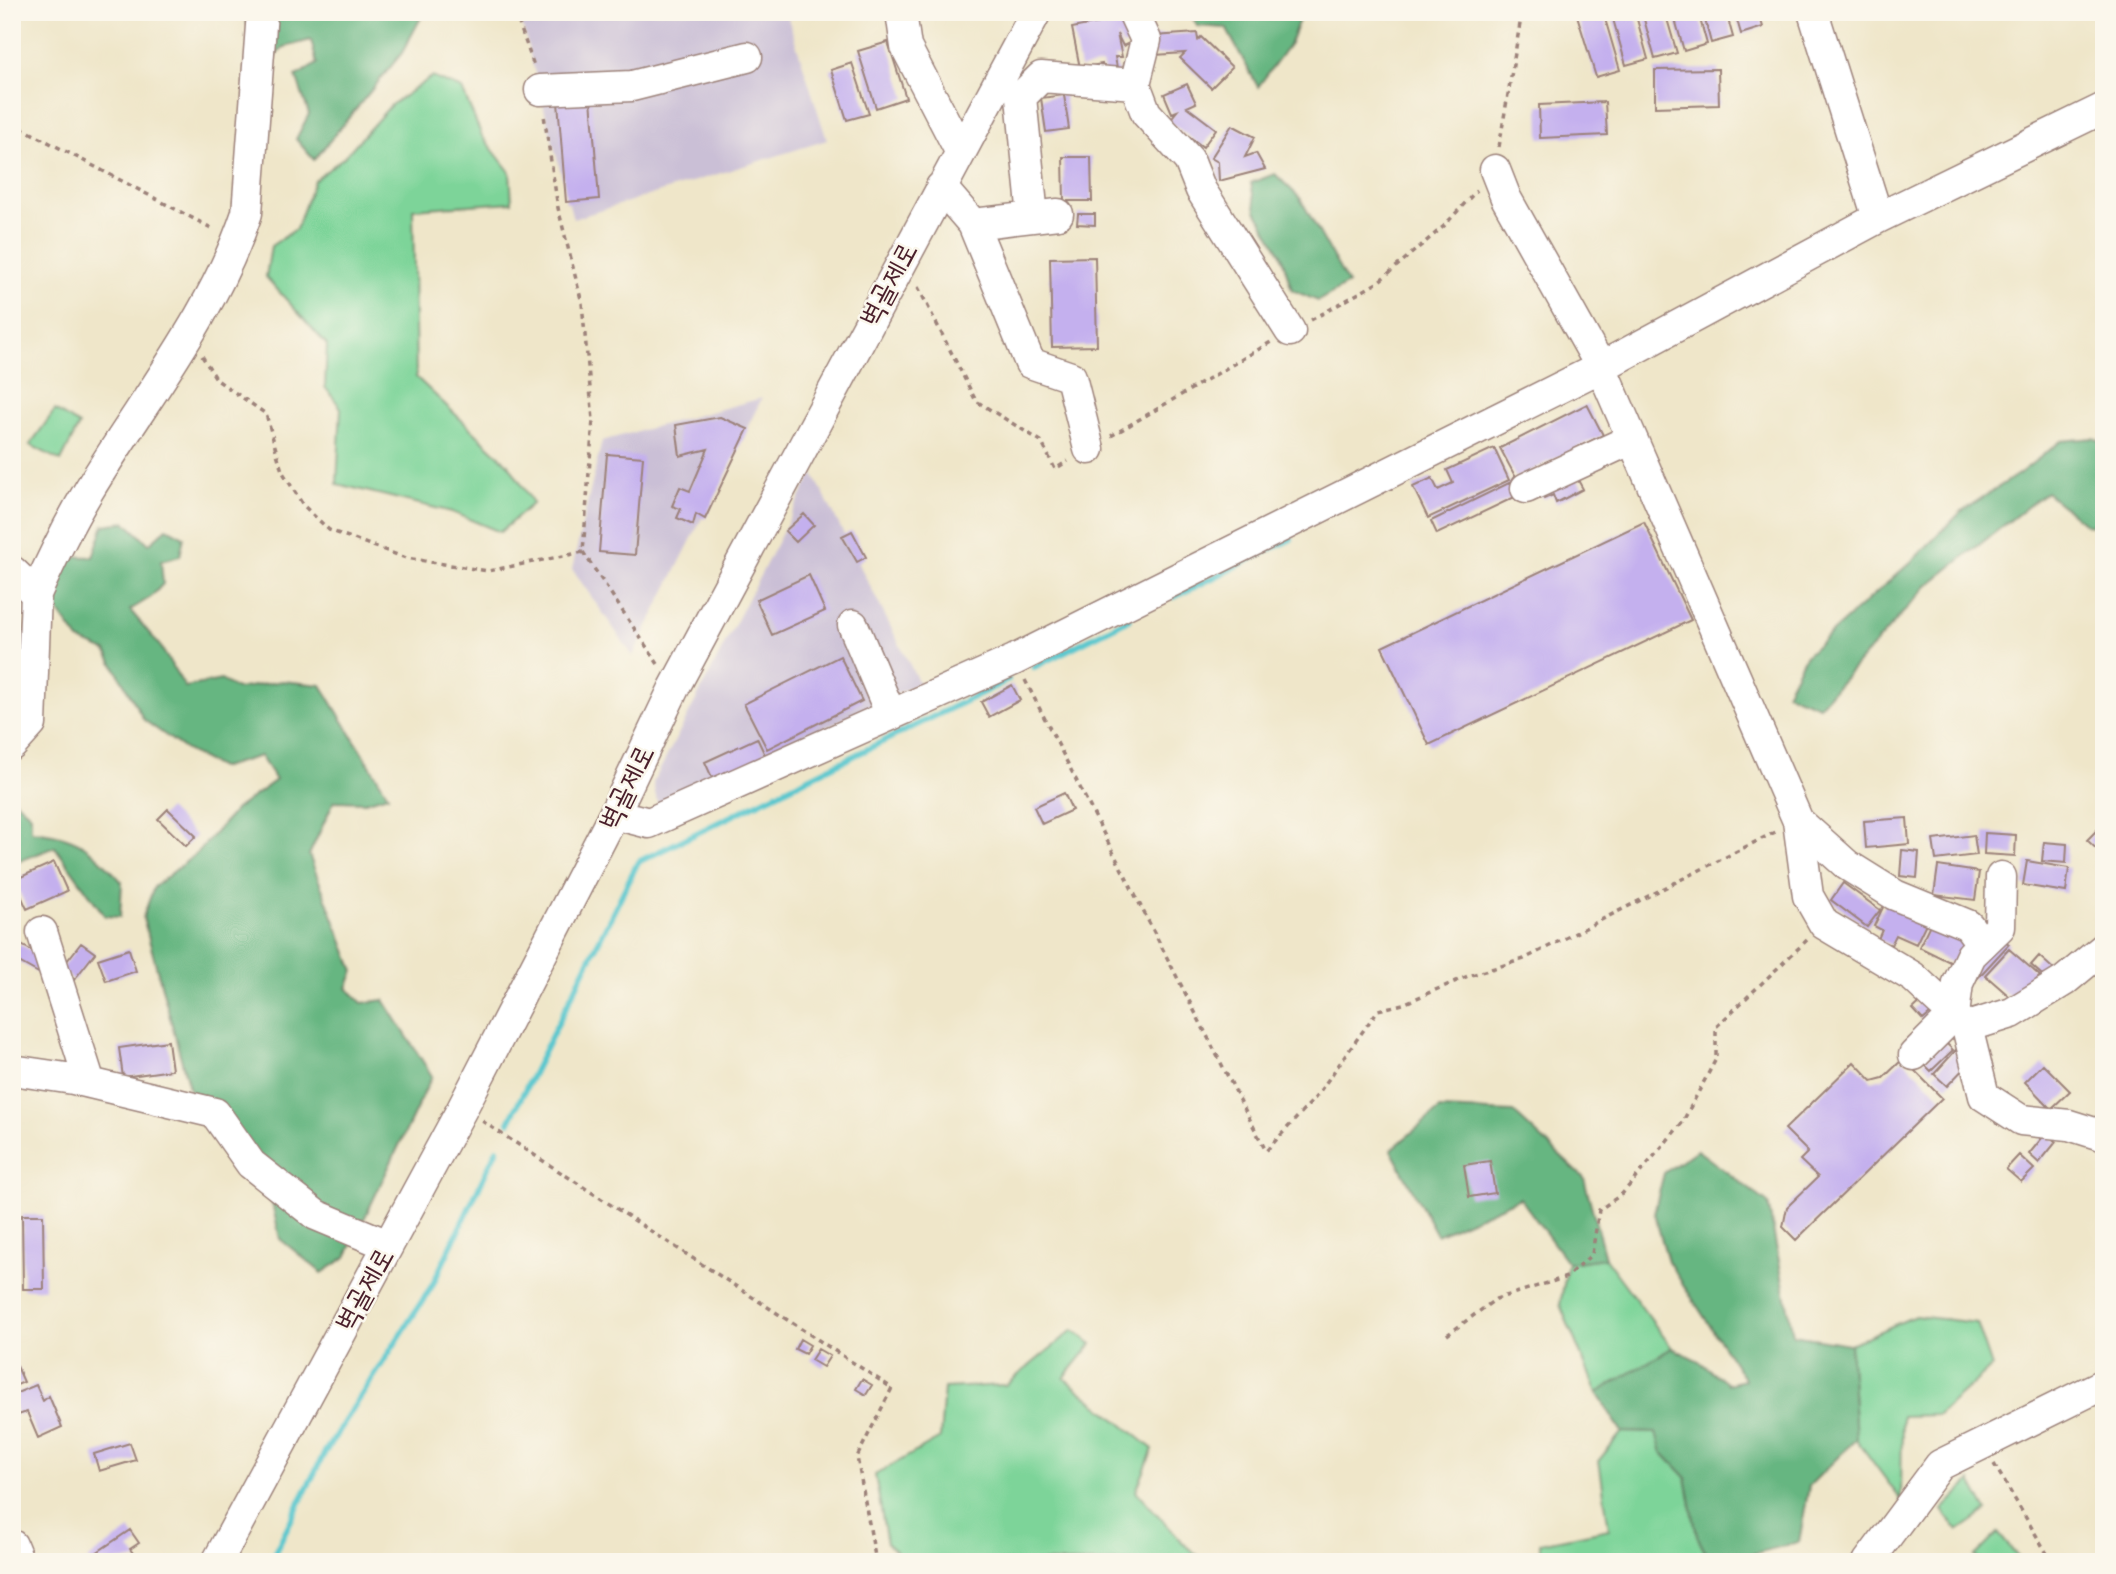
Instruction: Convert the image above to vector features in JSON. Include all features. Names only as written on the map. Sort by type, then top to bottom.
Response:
[{"type":"street","points":[[12,745],[31,724],[36,594],[90,490],[190,336],[237,242],[247,213],[262,12]]},
{"type":"street","points":[[901,12],[906,47],[960,151]]},
{"type":"street","name":"벽골제로","points":[[217,1562],[462,1109],[614,814],[674,688],[1035,12]]},
{"type":"street","points":[[1133,12],[1146,40],[1135,83],[1146,113],[1189,160],[1201,190],[1290,331]]},
{"type":"street","points":[[1812,12],[1878,218]]},
{"type":"street","points":[[540,90],[632,86],[747,57]]},
{"type":"street","points":[[973,224],[1045,216],[1021,97],[1041,77],[1135,83]]},
{"type":"street","points":[[614,814],[649,823],[1014,660],[1601,367],[1878,218],[2104,108]]},
{"type":"street","points":[[1496,170],[1506,198],[1601,367],[1798,821],[1801,860],[1808,896],[1824,924],[1913,977],[1960,1021]]},
{"type":"street","points":[[941,187],[973,224],[1030,363],[1071,377],[1089,449]]},
{"type":"street","points":[[1526,488],[1632,439]]},
{"type":"street","points":[[12,571],[36,594]]},
{"type":"street","points":[[853,625],[891,715]]},
{"type":"street","points":[[1798,821],[1847,865],[1895,895],[1968,925],[1982,943]]},
{"type":"street","points":[[2001,877],[2000,927],[1971,955],[1958,983],[1960,1021],[1984,1096],[2021,1120],[2069,1125],[2104,1136]]},
{"type":"street","points":[[42,932],[90,1083]]},
{"type":"street","points":[[1914,1055],[1960,1021],[2012,1013],[2064,981],[2104,948]]},
{"type":"street","points":[[12,1070],[90,1083],[215,1113],[251,1164],[316,1215],[388,1245]]},
{"type":"street","points":[[1868,1562],[1940,1465],[2104,1384]]},
{"type":"street","points":[[12,1545],[19,1562]]},
{"type":"path","points":[[514,12],[540,90],[558,208],[582,303],[593,420],[583,552],[674,688]]},
{"type":"path","points":[[903,257],[976,401],[1041,441],[1055,469],[1377,283],[1444,226],[1496,170],[1522,12]]},
{"type":"path","points":[[12,123],[237,242]]},
{"type":"path","points":[[190,336],[217,380],[266,414],[282,471],[303,505],[329,530],[406,558],[488,571],[583,552]]},
{"type":"path","points":[[1014,660],[1266,1151],[1315,1098],[1378,1010],[1403,1004],[1468,976],[1524,958],[1798,821]]},
{"type":"path","points":[[1447,1335],[1496,1299],[1567,1277],[1592,1254],[1599,1210],[1622,1194],[1682,1123],[1716,1059],[1716,1027],[1824,924]]},
{"type":"path","points":[[462,1109],[892,1388],[857,1457],[877,1561]]},
{"type":"path","points":[[1982,1444],[2052,1562]]},
{"type":"shaded area","points":[[519,12],[786,12],[827,140],[573,219]]},
{"type":"shaded area","points":[[762,398],[633,656],[572,569],[602,441]]},
{"type":"shaded area","points":[[813,473],[919,683],[658,806],[653,783]]},
{"type":"green space","points":[[245,12],[424,12],[402,53],[314,160],[296,139],[309,114],[296,76],[317,64],[311,40],[285,47],[273,57],[247,23]]},
{"type":"green space","points":[[1190,12],[1302,12],[1290,43],[1258,87],[1226,28],[1197,26]]},
{"type":"green space","points":[[432,77],[462,89],[482,136],[510,172],[512,202],[413,209],[416,377],[509,465],[533,503],[500,532],[452,512],[337,484],[341,408],[325,387],[327,345],[266,277],[271,246],[296,229],[314,181],[344,157],[391,105]]},
{"type":"green space","points":[[1275,174],[1300,198],[1348,284],[1318,301],[1292,290],[1281,254],[1256,211],[1251,183]]},
{"type":"green space","points":[[55,410],[79,425],[61,461],[30,445]]},
{"type":"green space","points":[[2094,438],[2104,444],[2104,527],[2086,525],[2046,492],[1927,586],[1819,706],[1786,693],[1805,656],[1913,560],[1962,511],[2020,473],[2061,441]]},
{"type":"green space","points":[[125,522],[149,544],[167,528],[184,537],[180,556],[161,561],[163,584],[151,597],[130,610],[160,646],[185,687],[221,680],[237,689],[282,681],[321,685],[388,795],[365,802],[334,801],[309,855],[354,971],[347,988],[362,1003],[384,1000],[432,1076],[346,1257],[322,1273],[280,1239],[272,1203],[192,1099],[143,917],[154,887],[197,853],[236,809],[276,780],[260,756],[220,768],[186,750],[144,720],[106,651],[79,640],[46,594],[63,556],[93,557],[104,525]]},
{"type":"green space","points":[[12,798],[31,815],[31,831],[61,836],[82,845],[122,882],[120,917],[105,916],[55,847],[12,864]]},
{"type":"green space","points":[[1440,1109],[1513,1112],[1584,1178],[1605,1258],[1568,1263],[1520,1198],[1437,1235],[1391,1150]]},
{"type":"green space","points":[[1697,1150],[1768,1203],[1793,1335],[1850,1344],[1856,1439],[1809,1486],[1799,1542],[1748,1555],[1748,1562],[1710,1562],[1697,1536],[1686,1477],[1662,1452],[1656,1433],[1622,1432],[1597,1393],[1672,1348],[1699,1361],[1728,1384],[1745,1380],[1668,1261],[1654,1213],[1664,1173]]},
{"type":"green space","points":[[1605,1258],[1672,1348],[1597,1393],[1560,1305],[1568,1263]]},
{"type":"green space","points":[[1915,1316],[1977,1323],[1992,1367],[1938,1415],[1902,1416],[1901,1500],[1856,1439],[1850,1344]]},
{"type":"green space","points":[[1073,1330],[1092,1344],[1064,1378],[1153,1449],[1136,1491],[1186,1546],[1206,1562],[908,1562],[887,1544],[875,1475],[940,1438],[944,1388],[1006,1385]]},
{"type":"green space","points":[[1622,1432],[1656,1433],[1662,1452],[1686,1477],[1697,1536],[1710,1562],[1540,1562],[1540,1543],[1609,1529],[1599,1460]]},
{"type":"green space","points":[[1971,1481],[1987,1511],[1958,1531],[1942,1510]]},
{"type":"green space","points":[[1998,1533],[2022,1562],[1981,1562],[1975,1556]]},
{"type":"building","points":[[1116,12],[1124,12],[1138,39],[1123,46],[1117,34],[1122,57],[1115,57],[1118,73],[1105,76],[1102,64],[1080,68],[1072,28],[1109,21],[1107,17]]},
{"type":"building","points":[[1576,12],[1603,12],[1620,70],[1596,77]]},
{"type":"building","points":[[1611,12],[1635,12],[1648,59],[1626,65]]},
{"type":"building","points":[[1642,12],[1665,12],[1677,53],[1655,59]]},
{"type":"building","points":[[1673,12],[1698,12],[1707,44],[1684,51]]},
{"type":"building","points":[[1703,12],[1726,12],[1733,37],[1711,43]]},
{"type":"building","points":[[1759,14],[1763,27],[1741,34],[1737,20]]},
{"type":"building","points":[[1197,33],[1198,40],[1201,37],[1232,67],[1211,88],[1180,58],[1185,53],[1155,55],[1154,36]]},
{"type":"building","points":[[888,42],[906,98],[876,108],[858,51]]},
{"type":"building","points":[[852,63],[869,114],[847,120],[831,70]]},
{"type":"building","points":[[1718,69],[1719,105],[1655,107],[1655,70]]},
{"type":"building","points":[[1187,84],[1196,103],[1187,107],[1216,129],[1203,147],[1169,121],[1177,111],[1172,113],[1164,94]]},
{"type":"building","points":[[1064,95],[1069,129],[1046,132],[1041,98]]},
{"type":"building","points":[[591,99],[599,199],[566,202],[558,102]]},
{"type":"building","points":[[1605,102],[1607,135],[1540,138],[1539,105]]},
{"type":"building","points":[[1232,125],[1255,137],[1245,157],[1256,153],[1265,169],[1219,181],[1218,162],[1211,158]]},
{"type":"building","points":[[1063,157],[1091,157],[1092,201],[1064,201]]},
{"type":"building","points":[[1078,214],[1095,214],[1095,225],[1077,224]]},
{"type":"building","points":[[1095,257],[1097,346],[1052,347],[1050,258]]},
{"type":"building","points":[[1587,404],[1603,435],[1516,478],[1500,448]]},
{"type":"building","points":[[720,417],[748,429],[705,519],[696,514],[693,525],[677,518],[681,509],[672,506],[680,487],[690,491],[708,449],[680,456],[676,425]]},
{"type":"building","points":[[1494,448],[1509,480],[1428,518],[1413,487],[1432,478],[1438,490],[1453,483],[1447,470]]},
{"type":"building","points":[[607,454],[643,457],[635,555],[599,552]]},
{"type":"building","points":[[1574,473],[1583,489],[1556,503],[1553,495],[1544,499],[1539,491]]},
{"type":"building","points":[[1513,481],[1519,495],[1437,534],[1431,521]]},
{"type":"building","points":[[804,514],[814,525],[796,542],[785,531]]},
{"type":"building","points":[[1644,522],[1691,620],[1429,745],[1382,647]]},
{"type":"building","points":[[852,531],[866,557],[857,562],[842,536]]},
{"type":"building","points":[[809,575],[825,611],[772,635],[756,600]]},
{"type":"building","points":[[840,656],[862,701],[767,749],[744,704]]},
{"type":"building","points":[[1012,685],[1020,700],[989,717],[981,702]]},
{"type":"building","points":[[757,738],[766,757],[713,780],[705,762]]},
{"type":"building","points":[[1064,793],[1072,810],[1042,824],[1034,807]]},
{"type":"building","points":[[168,809],[196,836],[186,846],[158,819]]},
{"type":"building","points":[[1907,818],[1909,844],[1866,848],[1864,821]]},
{"type":"building","points":[[2098,829],[2104,835],[2104,856],[2087,840]]},
{"type":"building","points":[[1985,833],[2016,835],[2015,856],[1984,854]]},
{"type":"building","points":[[1974,835],[1977,855],[1936,860],[1933,840]]},
{"type":"building","points":[[2044,842],[2067,844],[2066,863],[2042,861]]},
{"type":"building","points":[[1902,850],[1919,852],[1917,878],[1900,876]]},
{"type":"building","points":[[2027,861],[2069,868],[2066,892],[2023,885]]},
{"type":"building","points":[[54,862],[67,891],[27,909],[14,880]]},
{"type":"building","points":[[1938,866],[1979,872],[1975,900],[1934,895]]},
{"type":"building","points":[[1843,883],[1880,910],[1867,927],[1831,900]]},
{"type":"building","points":[[1887,899],[1928,919],[1916,944],[1896,935],[1891,945],[1878,939],[1882,930],[1874,926]]},
{"type":"building","points":[[1932,920],[1971,940],[1958,966],[1919,947]]},
{"type":"building","points":[[1998,935],[2009,944],[1975,981],[1968,968]]},
{"type":"building","points":[[16,942],[50,961],[42,975],[12,958]]},
{"type":"building","points":[[81,943],[95,953],[74,980],[60,970]]},
{"type":"building","points":[[129,949],[136,971],[106,981],[98,959]]},
{"type":"building","points":[[2009,949],[2040,976],[2016,1002],[1985,975]]},
{"type":"building","points":[[2039,956],[2059,974],[2051,983],[2031,965]]},
{"type":"building","points":[[1926,997],[1937,1008],[1923,1020],[1913,1009]]},
{"type":"building","points":[[168,1041],[172,1070],[123,1077],[119,1048]]},
{"type":"building","points":[[1945,1042],[1953,1050],[1931,1071],[1923,1063]]},
{"type":"building","points":[[1956,1050],[1969,1063],[1947,1086],[1934,1074]]},
{"type":"building","points":[[1903,1059],[1942,1098],[1796,1240],[1783,1227],[1787,1207],[1818,1177],[1800,1160],[1808,1152],[1785,1129],[1854,1062],[1872,1081],[1883,1078]]},
{"type":"building","points":[[2043,1064],[2070,1091],[2051,1109],[2025,1082]]},
{"type":"building","points":[[2046,1133],[2056,1142],[2039,1163],[2029,1154]]},
{"type":"building","points":[[2019,1155],[2034,1169],[2021,1182],[2006,1169]]},
{"type":"building","points":[[1490,1161],[1495,1193],[1469,1197],[1464,1165]]},
{"type":"building","points":[[22,1215],[43,1215],[44,1289],[23,1289]]},
{"type":"building","points":[[800,1339],[810,1345],[805,1354],[795,1349]]},
{"type":"building","points":[[818,1349],[830,1356],[823,1367],[811,1360]]},
{"type":"building","points":[[16,1364],[24,1382],[12,1387],[12,1365]]},
{"type":"building","points":[[862,1379],[872,1385],[866,1395],[856,1389]]},
{"type":"building","points":[[36,1385],[43,1401],[49,1396],[62,1427],[38,1438],[27,1412],[18,1415],[12,1402],[12,1395]]},
{"type":"building","points":[[130,1443],[136,1460],[99,1471],[94,1454]]},
{"type":"building","points":[[130,1530],[139,1543],[130,1549],[138,1560],[89,1562],[87,1559]]},
{"type":"waterway","points":[[1174,597],[1291,539]]},
{"type":"waterway","points":[[1034,667],[1129,619]]},
{"type":"waterway","points":[[509,1122],[638,862],[1008,680]]},
{"type":"waterway","points":[[270,1562],[325,1452],[432,1286],[497,1149]]}]
